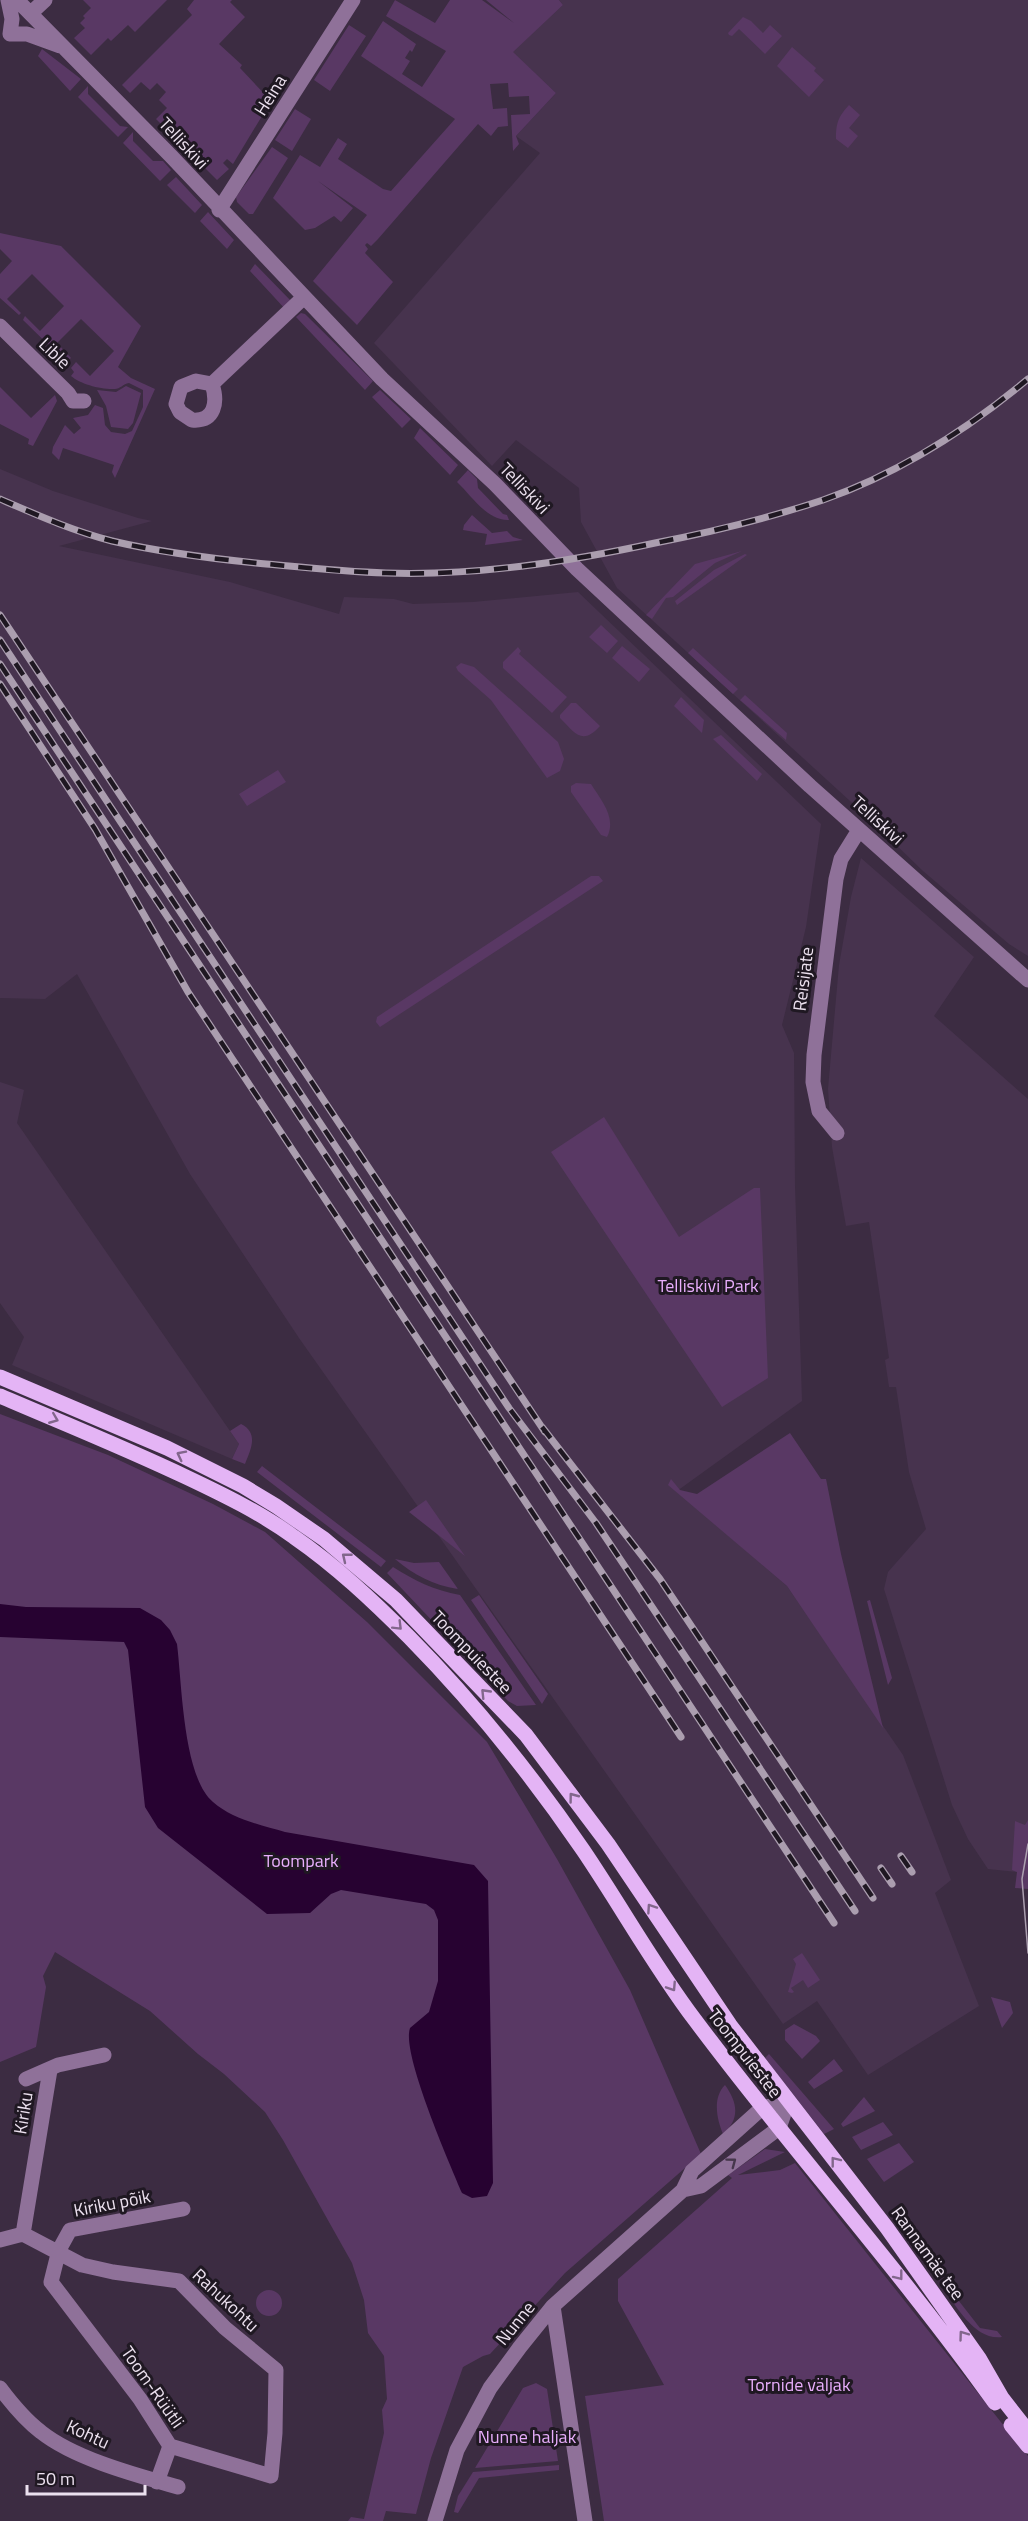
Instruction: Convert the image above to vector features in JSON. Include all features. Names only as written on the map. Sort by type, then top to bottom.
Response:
[{"type":"main road","name":"Toompuiestee","points":[[0,1377],[167,1448],[243,1486],[324,1539],[396,1600],[526,1736],[608,1844],[730,2025],[788,2102]]},
{"type":"main road","name":"Toompuiestee","points":[[0,1396],[113,1442],[236,1501],[293,1536],[363,1592],[477,1708],[514,1754],[583,1850],[682,2003],[779,2128]]},
{"type":"main road","name":"Rannamäe tee","points":[[788,2102],[894,2237],[979,2358],[1002,2398],[1028,2431]]},
{"type":"main road","name":"Rannamäe tee","points":[[779,2128],[863,2230],[1028,2446]]},
{"type":"street","points":[[5,39],[12,19],[8,0]]},
{"type":"street","name":"Telliskivi","points":[[17,0],[171,156],[219,210],[400,398],[495,484],[577,569],[859,830],[1028,980]]},
{"type":"street","points":[[31,13],[45,0]]},
{"type":"street","name":"Heina","points":[[219,210],[353,0]]},
{"type":"street","points":[[5,39],[27,34],[60,46]]},
{"type":"street","points":[[212,384],[303,298]]},
{"type":"street","name":"Lible","points":[[0,326],[68,393],[73,401],[84,401]]},
{"type":"street","name":"Reisijate","points":[[837,1133],[819,1111],[813,1082],[814,1055],[836,879],[841,859],[859,830]]},
{"type":"street","points":[[26,2079],[50,2070],[58,2064],[104,2055]]},
{"type":"street","name":"Kiriku","points":[[23,2234],[50,2070]]},
{"type":"street","points":[[779,2128],[788,2102]]},
{"type":"street","name":"Nunne","points":[[435,2521],[457,2450],[490,2388],[553,2306],[683,2190],[692,2171],[762,2108],[788,2102]]},
{"type":"street","name":"Nunne","points":[[683,2190],[701,2186],[779,2128]]},
{"type":"street","name":"Kiriku põik","points":[[59,2250],[70,2230],[183,2210]]},
{"type":"street","points":[[0,2240],[23,2234]]},
{"type":"street","name":"Rahukohtu","points":[[23,2234],[59,2250],[82,2265],[113,2272],[180,2281],[225,2328],[276,2370],[274,2426]]},
{"type":"street","name":"Toom-Rüütli","points":[[59,2250],[51,2282],[140,2399],[170,2446],[271,2476],[274,2426]]},
{"type":"street","points":[[553,2306],[585,2521]]},
{"type":"street","name":"Kohtu","points":[[0,2388],[33,2425],[56,2441],[105,2464],[177,2487]]},
{"type":"street","points":[[157,2482],[170,2446]]},
{"type":"shaded area","points":[[559,0],[1028,0],[1028,956],[1009,944],[923,871],[861,811],[617,588],[581,522],[579,488],[516,440],[492,466],[374,343],[540,153],[516,136],[556,93],[512,52],[563,5]]},
{"type":"shaded area","points":[[0,469],[53,491],[152,521],[59,546],[230,582],[339,614],[344,597],[394,599],[413,604],[473,602],[578,592],[821,824],[806,927],[782,1025],[794,1053],[795,1186],[802,1401],[677,1491],[787,1586],[903,1755],[951,1880],[935,1893],[979,2006],[868,2075],[817,2001],[783,2024],[299,1338],[190,1174],[77,974],[45,999],[0,998]]},
{"type":"shaded area","points":[[861,858],[974,957],[934,1016],[1028,1099],[1028,1833],[1017,1872],[988,1869],[968,1839],[952,1805],[884,1589],[888,1572],[926,1529],[909,1472],[896,1387],[889,1387],[885,1360],[889,1358],[869,1222],[846,1226],[832,1147],[828,1089],[839,965],[851,897]]},
{"type":"shaded area","points":[[0,1082],[24,1090],[17,1123],[239,1444],[232,1459],[12,1365],[24,1337],[0,1303]]},
{"type":"shaded area","points":[[0,1604],[26,1607],[140,1608],[161,1620],[170,1630],[177,1644],[186,1729],[195,1772],[203,1790],[213,1802],[229,1813],[285,1832],[474,1865],[488,1881],[493,2183],[487,2196],[472,2198],[462,2193],[419,2084],[409,2041],[410,2028],[429,2012],[438,1981],[438,1920],[434,1910],[426,1904],[341,1890],[331,1894],[310,1913],[267,1914],[158,1828],[145,1807],[128,1650],[124,1642],[0,1637]]},
{"type":"green space","points":[[83,0],[167,0],[135,32],[128,25],[111,41],[108,38],[91,55],[74,38],[85,28],[80,23],[91,8]]},
{"type":"green space","points":[[194,0],[232,0],[230,2],[245,17],[219,44],[242,65],[240,68],[271,101],[233,164],[227,159],[223,163],[229,169],[217,180],[156,119],[167,108],[159,100],[166,92],[157,83],[150,90],[141,82],[130,93],[122,85],[192,15],[187,9]]},
{"type":"green space","points":[[395,0],[435,23],[450,0],[482,0],[514,23],[486,0],[559,0],[563,5],[513,52],[556,93],[516,136],[519,144],[513,151],[511,115],[530,114],[529,96],[509,97],[508,83],[490,84],[493,109],[507,108],[508,126],[498,127],[491,136],[478,124],[378,239],[371,246],[367,243],[365,245],[368,249],[365,253],[393,282],[357,325],[313,281],[367,215],[318,181],[353,208],[341,222],[334,216],[315,228],[305,230],[273,198],[300,155],[320,167],[338,138],[347,144],[338,159],[383,189],[391,191],[455,119],[361,56],[383,21],[416,44],[405,58],[410,61],[402,74],[422,87],[446,51],[386,16]]},
{"type":"green space","points":[[743,17],[751,21],[763,33],[770,25],[782,36],[765,54],[739,29],[732,36],[729,35],[728,33]]},
{"type":"green space","points":[[349,25],[366,36],[330,91],[314,80]]},
{"type":"green space","points":[[792,47],[816,68],[814,71],[824,80],[809,97],[777,66]]},
{"type":"green space","points":[[42,49],[81,79],[70,91],[38,56]]},
{"type":"green space","points":[[88,86],[88,94],[120,126],[128,127],[118,137],[78,97]]},
{"type":"green space","points":[[849,105],[860,115],[849,128],[858,136],[848,148],[836,139],[836,133],[838,121]]},
{"type":"green space","points":[[295,109],[311,119],[292,151],[275,140]]},
{"type":"green space","points":[[133,132],[133,141],[153,161],[163,161],[171,170],[160,181],[123,143]]},
{"type":"green space","points":[[272,147],[288,158],[253,214],[249,214],[237,202],[236,197]]},
{"type":"green space","points":[[176,177],[202,205],[195,213],[167,185]]},
{"type":"green space","points":[[208,212],[234,240],[227,249],[200,221]]},
{"type":"green space","points":[[0,233],[61,246],[141,326],[118,367],[131,378],[155,389],[115,478],[112,472],[114,465],[63,448],[59,460],[52,453],[53,447],[65,425],[74,434],[81,428],[73,418],[88,415],[95,405],[103,408],[105,425],[111,432],[125,434],[132,431],[143,407],[143,390],[129,383],[117,389],[98,387],[80,382],[71,376],[74,372],[71,368],[76,362],[90,376],[114,351],[81,319],[57,343],[71,358],[66,362],[23,320],[25,316],[40,331],[64,306],[32,274],[7,299],[21,313],[19,315],[0,298],[0,274],[12,261],[0,249]]},
{"type":"green space","points":[[255,264],[291,301],[286,310],[250,271]]},
{"type":"green space","points":[[301,313],[305,314],[373,381],[365,390],[296,317]]},
{"type":"green space","points":[[126,386],[141,393],[133,423],[128,429],[111,427],[106,406],[97,390],[116,392]]},
{"type":"green space","points":[[0,387],[31,418],[55,395],[57,401],[33,446],[28,444],[29,439],[0,424]]},
{"type":"green space","points":[[380,390],[411,419],[402,428],[372,397]]},
{"type":"green space","points":[[420,428],[458,465],[450,475],[414,438]]},
{"type":"green space","points":[[468,470],[477,479],[478,488],[503,514],[507,515],[509,520],[487,512],[457,482]]},
{"type":"green space","points":[[472,515],[492,533],[507,531],[513,537],[523,540],[485,545],[487,534],[463,530]]},
{"type":"green space","points":[[742,551],[715,563],[673,597],[666,598],[652,619],[646,615],[695,564]]},
{"type":"green space","points":[[747,555],[677,605],[675,601],[714,570]]},
{"type":"green space","points":[[601,625],[618,641],[607,653],[589,637]]},
{"type":"green space","points":[[622,646],[650,669],[639,682],[612,658]]},
{"type":"green space","points":[[518,647],[521,651],[519,654],[567,697],[552,713],[503,668],[503,662]]},
{"type":"green space","points":[[693,648],[738,689],[733,694],[688,653]]},
{"type":"green space","points":[[461,663],[474,667],[558,742],[564,759],[560,771],[547,778],[491,700],[458,671],[456,667]]},
{"type":"green space","points":[[745,695],[787,733],[786,740],[740,700]]},
{"type":"green space","points":[[681,697],[704,720],[702,733],[674,706]]},
{"type":"green space","points":[[571,703],[576,703],[600,726],[594,732],[579,735],[560,718]]},
{"type":"green space","points":[[721,735],[762,774],[757,781],[713,739]]},
{"type":"green space","points":[[278,770],[286,782],[247,806],[239,794]]},
{"type":"green space","points":[[576,783],[591,784],[603,803],[610,823],[607,837],[601,835],[571,792],[571,786]]},
{"type":"green space","points":[[591,876],[599,876],[603,881],[380,1027],[376,1022],[377,1017]]},
{"type":"green space","name":"Telliskivi Park","points":[[604,1117],[679,1237],[754,1188],[760,1188],[768,1378],[722,1407],[551,1152]]},
{"type":"green space","name":"Toompark","points":[[0,1414],[108,1455],[213,1504],[265,1532],[367,1622],[487,1742],[557,1859],[630,1990],[701,2154],[565,2273],[490,2354],[463,2367],[431,2458],[416,2514],[386,2511],[383,2521],[348,2521],[351,2517],[364,2519],[384,2433],[382,2410],[387,2399],[384,2356],[368,2333],[364,2300],[352,2263],[265,2112],[150,2011],[55,1952],[43,1976],[46,1987],[36,2047],[0,2062]]},
{"type":"green space","points":[[241,1424],[247,1428],[252,1437],[245,1464],[232,1459],[239,1444],[230,1431]]},
{"type":"green space","points":[[790,1433],[821,1479],[826,1479],[841,1554],[883,1728],[787,1586],[668,1485],[671,1479],[680,1490],[697,1494]]},
{"type":"green space","points":[[262,1466],[386,1561],[381,1567],[257,1472]]},
{"type":"green space","points":[[426,1500],[465,1556],[409,1512]]},
{"type":"green space","points":[[395,1559],[414,1563],[439,1562],[458,1589],[424,1578]]},
{"type":"green space","points":[[393,1567],[425,1584],[460,1595],[536,1705],[517,1706],[508,1701],[387,1573]]},
{"type":"green space","points":[[479,1595],[548,1694],[542,1704],[471,1600]]},
{"type":"green space","points":[[870,1600],[892,1678],[888,1685],[867,1601]]},
{"type":"green space","points":[[1028,1820],[1028,1889],[1015,1888],[1017,1872],[1012,1870],[1015,1821],[1025,1825]]},
{"type":"green space","points":[[802,1953],[820,1980],[808,1988],[803,1980],[791,1988],[794,1992],[788,1992],[796,1964],[793,1959]]},
{"type":"green space","points":[[991,1997],[1010,2002],[1013,2013],[1002,2028]]},
{"type":"green space","points":[[794,2024],[816,2036],[820,2041],[802,2059],[785,2040],[785,2030]]},
{"type":"green space","points":[[769,2054],[834,2129],[824,2134],[765,2058]]},
{"type":"green space","points":[[834,2059],[843,2071],[814,2089],[808,2082]]},
{"type":"green space","points":[[725,2085],[735,2104],[735,2117],[723,2134],[717,2103],[718,2096]]},
{"type":"green space","points":[[864,2097],[875,2111],[843,2127],[841,2124]]},
{"type":"green space","points":[[883,2122],[893,2135],[861,2150],[852,2137]]},
{"type":"green space","points":[[899,2143],[914,2162],[884,2182],[867,2159]]},
{"type":"green space","name":"Tornide väljak","points":[[765,2149],[785,2152],[738,2175],[780,2170],[795,2163],[1028,2456],[1028,2521],[604,2521],[585,2396],[664,2385],[618,2301],[618,2279],[732,2178],[728,2175]]},
{"type":"green space","points":[[948,2287],[980,2328],[997,2331],[1002,2337],[984,2334],[975,2328],[954,2304],[944,2288]]},
{"type":"green space","points":[[269,2290],[278,2294],[282,2303],[278,2312],[269,2316],[260,2312],[256,2303],[260,2294]]},
{"type":"green space","name":"Nunne haljak","points":[[536,2383],[547,2389],[558,2461],[475,2468],[523,2388]]},
{"type":"green space","points":[[559,2465],[559,2470],[479,2478],[458,2513],[454,2512],[458,2496],[473,2472]]},
{"type":"tram line","points":[[1028,1844],[1022,1879],[1028,1953]]},
{"type":"railway","points":[[0,499],[98,537],[201,557],[354,572],[420,573],[487,570],[555,562],[622,550],[761,519],[823,500],[878,477],[931,448],[981,415],[1028,379]]},
{"type":"railway","points":[[0,615],[545,1432]]},
{"type":"railway","points":[[0,640],[509,1408],[596,1523],[855,1911]]},
{"type":"railway","points":[[0,664],[834,1923]]},
{"type":"railway","points":[[0,684],[95,829],[188,992],[681,1737]]},
{"type":"railway","points":[[542,1427],[660,1579],[873,1898]]},
{"type":"railway","points":[[901,1856],[912,1872]]},
{"type":"railway","points":[[881,1868],[892,1884]]}]
